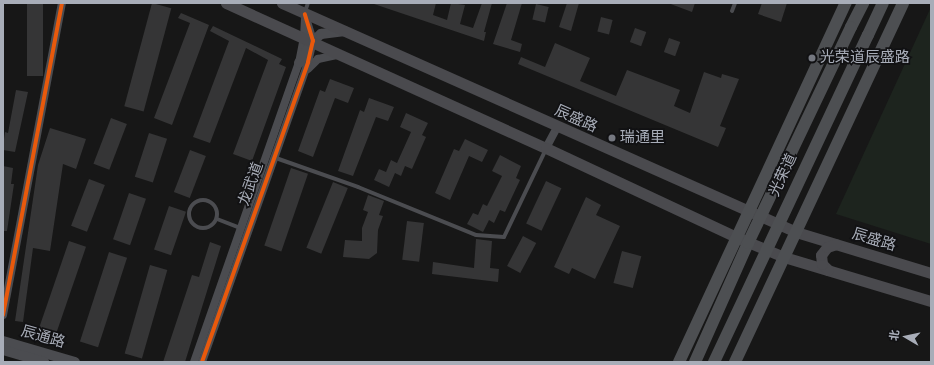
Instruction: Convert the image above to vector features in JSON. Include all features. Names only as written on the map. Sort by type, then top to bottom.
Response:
[{"type":"main road","points":[[226,3],[546,148],[736,237],[784,257],[931,301]]},
{"type":"main road","name":"辰盛路","points":[[282,3],[306,8],[345,31],[557,127],[796,232],[931,272]]},
{"type":"main road","points":[[678,362],[846,3]]},
{"type":"main road","name":"光荣道","points":[[695,362],[748,243],[863,3]]},
{"type":"main road","name":"光荣道","points":[[714,362],[883,3]]},
{"type":"main road","points":[[735,362],[903,3]]},
{"type":"main road","points":[[828,270],[822,264],[821,255],[827,247],[836,244]]},
{"type":"street","points":[[3,315],[62,3]]},
{"type":"street","points":[[270,156],[299,63],[308,40],[306,8]]},
{"type":"street","points":[[308,40],[328,32],[345,31]]},
{"type":"street","name":"龙武道","points":[[202,362],[244,229],[270,156],[304,74],[308,40]]},
{"type":"street","points":[[304,74],[318,59],[329,55],[343,55]]},
{"type":"street","points":[[546,148],[557,127]]},
{"type":"street","points":[[194,362],[244,229]]},
{"type":"street","name":"辰通路","points":[[3,341],[76,362]]},
{"type":"street","name":"辰通路","points":[[3,350],[44,362]]},
{"type":"lane","points":[[732,11],[735,3]]},
{"type":"lane","points":[[270,156],[365,190],[476,235],[504,237],[546,148]]},
{"type":"lane","points":[[206,200],[217,209],[217,219],[207,228],[198,228],[191,222],[190,208],[196,201],[206,200]]},
{"type":"lane","points":[[217,219],[244,229]]},
{"type":"shaded area","points":[[931,7],[931,244],[836,214]]},
{"type":"building","points":[[27,3],[43,3],[43,76],[27,76]]},
{"type":"building","points":[[152,3],[171,8],[144,112],[124,106]]},
{"type":"building","points":[[371,3],[436,3],[433,15],[447,20],[451,3],[465,5],[460,24],[473,28],[482,3],[492,3],[484,32],[486,32],[484,41]]},
{"type":"building","points":[[507,3],[522,3],[511,40],[522,44],[520,52],[493,44]]},
{"type":"building","points":[[567,3],[579,3],[571,31],[559,27]]},
{"type":"building","points":[[668,3],[695,3],[692,12]]},
{"type":"building","points":[[762,3],[787,3],[781,22],[758,14]]},
{"type":"building","points":[[536,4],[549,7],[545,23],[532,20]]},
{"type":"building","points":[[181,13],[209,25],[172,125],[154,118],[190,23],[178,18]]},
{"type":"building","points":[[601,17],[613,20],[609,34],[597,32]]},
{"type":"building","points":[[213,26],[282,59],[279,64],[286,67],[252,161],[233,154],[268,60],[246,48],[210,143],[193,137],[229,41],[210,31]]},
{"type":"building","points":[[635,28],[646,32],[641,46],[630,42]]},
{"type":"building","points":[[669,38],[680,42],[675,56],[664,52]]},
{"type":"building","points":[[555,43],[590,58],[580,81],[616,96],[627,70],[680,90],[674,106],[690,113],[704,72],[721,78],[722,74],[739,79],[720,126],[726,128],[718,147],[518,64],[521,57],[545,67]]},
{"type":"building","points":[[330,79],[354,88],[348,103],[335,98],[313,157],[298,151],[320,90],[325,92]]},
{"type":"building","points":[[16,90],[28,92],[15,152],[3,150],[3,146],[5,132],[8,133]]},
{"type":"building","points":[[369,98],[394,107],[388,121],[376,117],[353,176],[338,171],[360,110],[364,112]]},
{"type":"building","points":[[406,113],[428,123],[422,135],[426,137],[412,169],[405,166],[401,176],[395,173],[389,187],[374,180],[379,169],[386,172],[391,160],[397,163],[411,132],[400,127]]},
{"type":"building","points":[[111,118],[127,124],[109,170],[93,164]]},
{"type":"building","points":[[50,128],[86,139],[76,169],[63,164],[50,251],[33,248],[23,322],[15,321],[38,165]]},
{"type":"building","points":[[149,133],[167,139],[153,183],[135,177]]},
{"type":"building","points":[[465,139],[488,150],[482,162],[469,156],[450,200],[435,193],[454,149],[459,151]]},
{"type":"building","points":[[190,150],[206,156],[190,198],[174,192]]},
{"type":"building","points":[[500,155],[521,166],[516,178],[520,180],[505,212],[500,210],[494,223],[489,220],[483,232],[467,224],[473,213],[478,215],[483,204],[487,206],[502,176],[492,171]]},
{"type":"building","points":[[3,166],[13,168],[11,184],[14,184],[7,231],[3,231]]},
{"type":"building","points":[[291,168],[308,174],[281,251],[264,246]]},
{"type":"building","points":[[89,179],[105,185],[87,232],[71,226]]},
{"type":"building","points":[[546,181],[561,188],[542,231],[526,224]]},
{"type":"building","points":[[333,182],[348,188],[321,254],[306,248]]},
{"type":"building","points":[[129,193],[146,199],[130,245],[113,239]]},
{"type":"building","points":[[368,195],[384,201],[379,215],[383,216],[378,230],[377,253],[369,259],[343,257],[345,240],[362,241],[362,228],[368,212],[363,210]]},
{"type":"building","points":[[586,197],[601,205],[596,215],[620,226],[595,279],[572,268],[569,274],[554,267]]},
{"type":"building","points":[[169,206],[186,212],[171,255],[154,249]]},
{"type":"building","points":[[407,221],[424,223],[419,262],[402,260]]},
{"type":"building","points":[[523,236],[536,243],[520,273],[507,266]]},
{"type":"building","points":[[476,239],[492,241],[490,268],[499,269],[498,282],[432,274],[433,262],[474,268]]},
{"type":"building","points":[[69,241],[86,247],[56,335],[39,329]]},
{"type":"building","points":[[210,242],[221,246],[185,362],[163,362],[192,275],[199,277]]},
{"type":"building","points":[[622,251],[641,256],[633,288],[613,283]]},
{"type":"building","points":[[109,252],[127,258],[98,347],[80,341]]},
{"type":"building","points":[[150,265],[167,270],[142,358],[125,353]]},
{"type":"cycle path","points":[[3,315],[62,3]]},
{"type":"cycle path","points":[[202,362],[308,62],[313,41],[305,14]]},
{"type":"place","name":"光荣道辰盛路","points":[[812,58]]},
{"type":"place","name":"瑞通里","points":[[612,138]]}]
